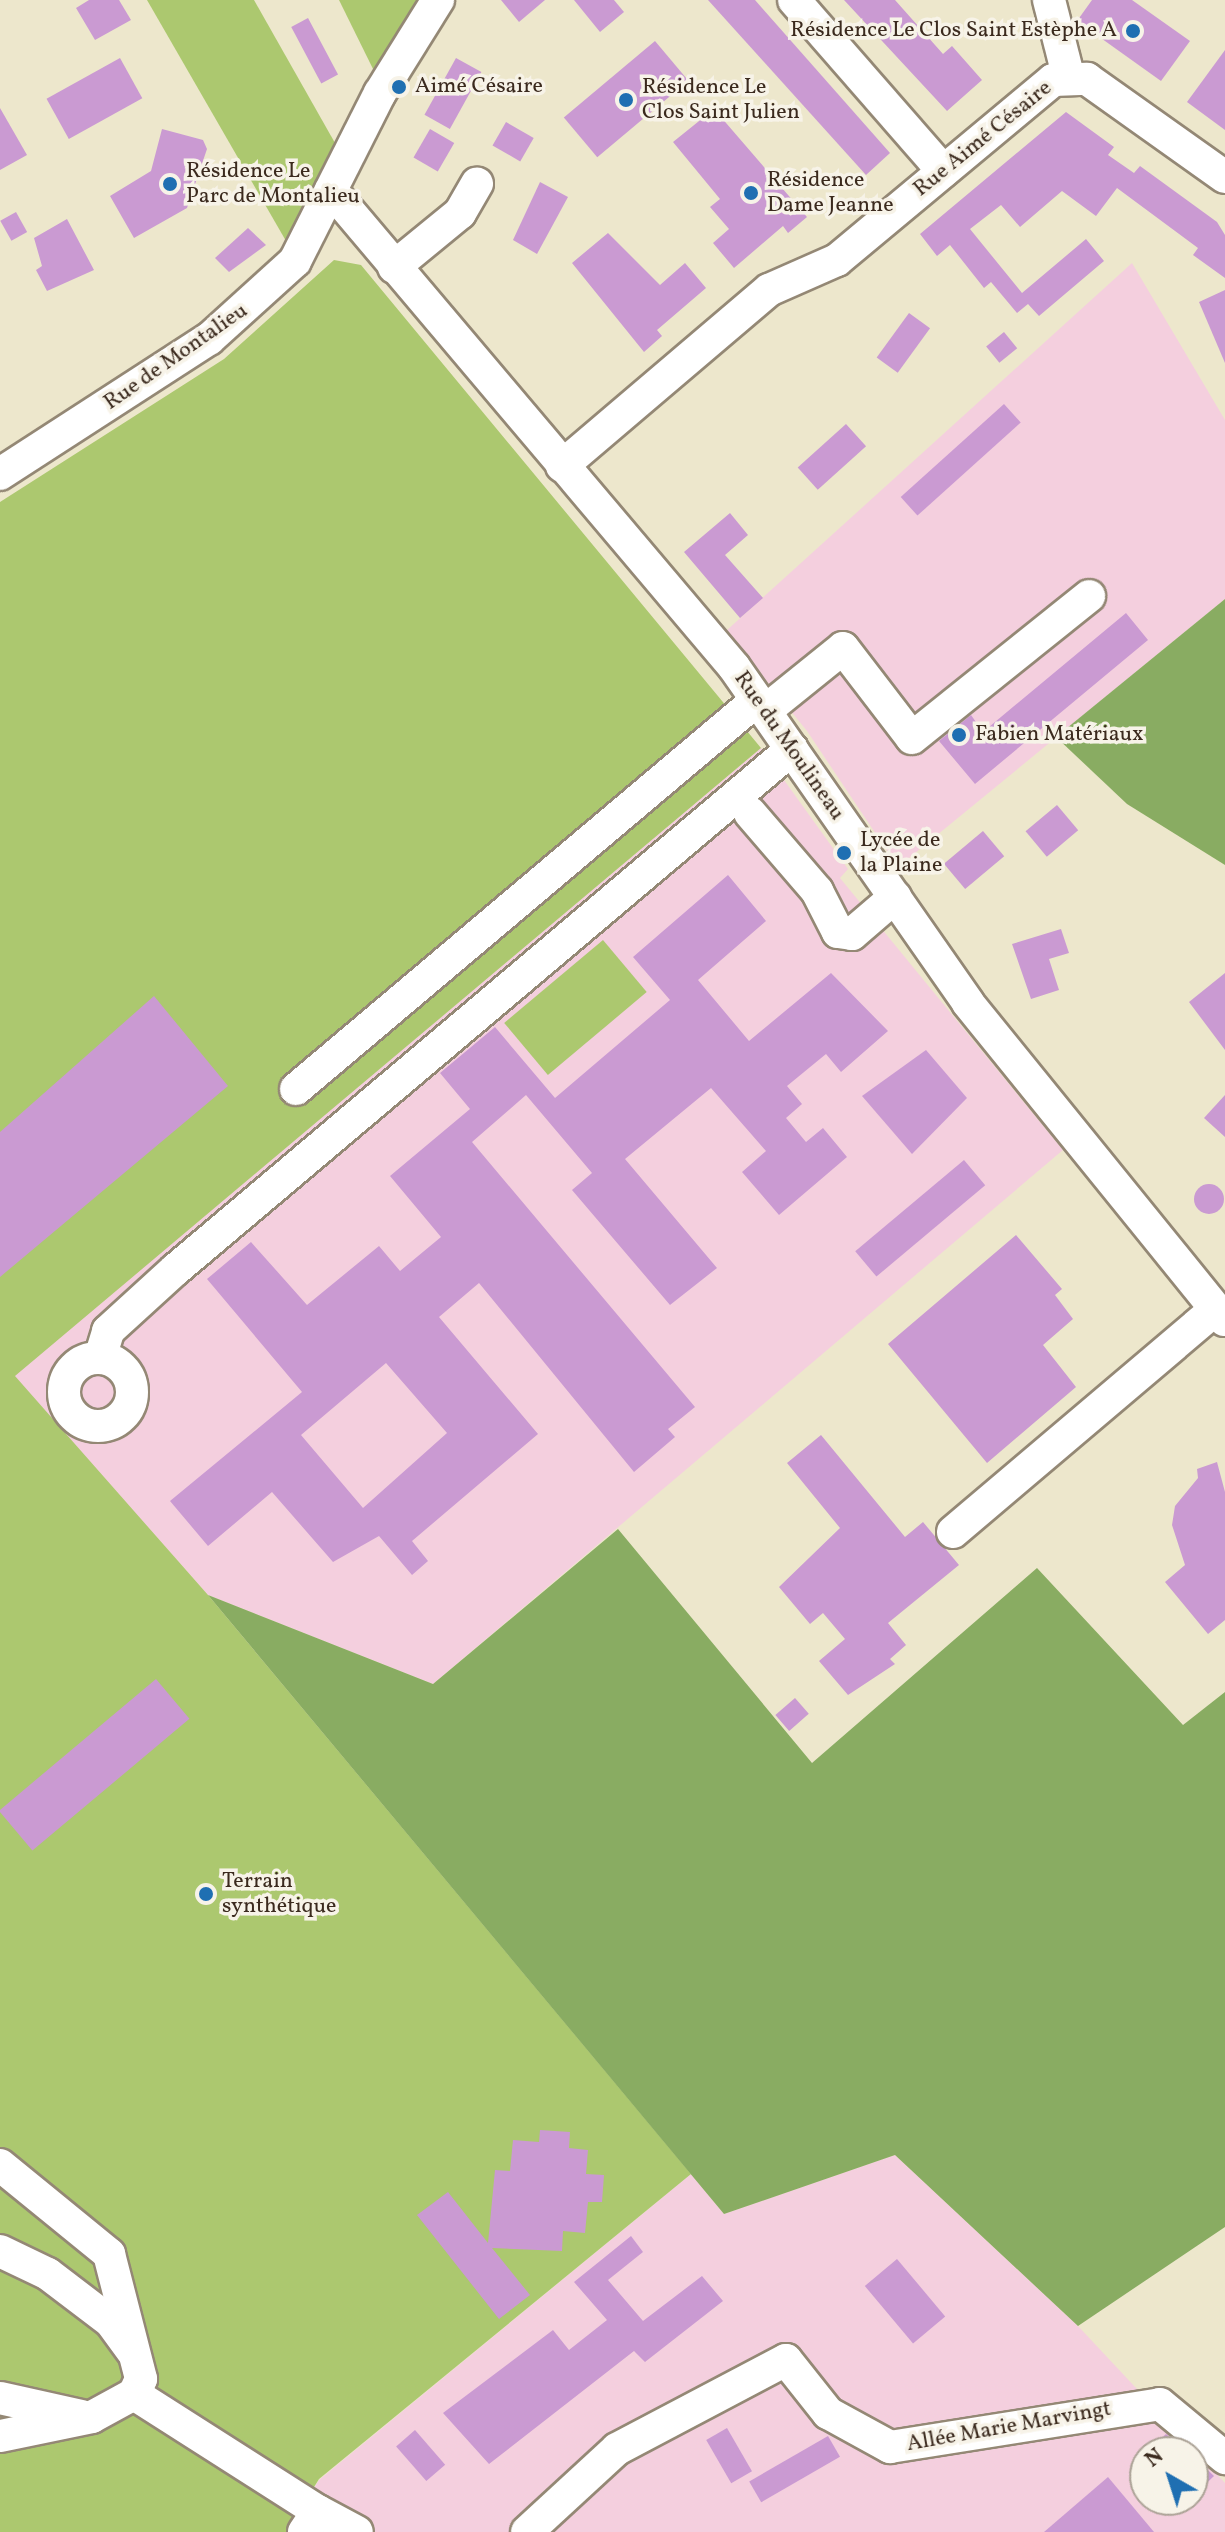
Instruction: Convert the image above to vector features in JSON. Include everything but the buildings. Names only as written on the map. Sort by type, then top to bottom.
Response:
[{"type":"street","name":"Rue de Montalieu","points":[[0,474],[259,299],[295,261],[331,190],[438,0]]},
{"type":"street","points":[[794,0],[943,171]]},
{"type":"street","points":[[1049,0],[1068,75]]},
{"type":"street","name":"Rue Aimé Césaire","points":[[562,466],[769,290],[837,260],[1044,86],[1068,75],[1087,79],[1225,177]]},
{"type":"street","points":[[394,267],[460,213],[477,183]]},
{"type":"street","name":"Rue du Moulineau","points":[[331,190],[761,706],[968,1003],[1220,1314]]},
{"type":"street","points":[[296,1089],[761,706],[843,648],[912,738],[1089,596]]},
{"type":"street","points":[[100,1358],[108,1331],[176,1269],[792,749]]},
{"type":"street","points":[[750,813],[817,891],[838,932],[852,934],[895,897]]},
{"type":"street","points":[[953,1532],[1220,1314]]},
{"type":"street","points":[[0,2165],[109,2254],[138,2360],[134,2394]]},
{"type":"street","points":[[0,2251],[48,2274],[111,2322],[138,2360]]},
{"type":"street","name":"Allée Marie Marvingt","points":[[527,2532],[617,2449],[786,2360],[828,2413],[890,2447],[1160,2404],[1225,2458]]},
{"type":"street","points":[[0,2436],[44,2433],[92,2417],[134,2394]]},
{"type":"street","points":[[134,2394],[311,2521],[357,2532]]},
{"type":"street","points":[[0,2398],[92,2417]]},
{"type":"shaded area","points":[[1132,263],[1225,420],[1225,599],[898,867],[807,731],[726,631]]},
{"type":"shaded area","points":[[761,748],[848,869],[840,878],[1063,1150],[433,1684],[208,1595],[14,1376]]},
{"type":"shaded area","points":[[895,2155],[1078,2326],[1181,2436],[1129,2436],[1129,2516],[1209,2516],[1209,2466],[1225,2483],[1225,2532],[286,2532],[319,2480],[691,2174],[724,2214]]},
{"type":"green space","points":[[147,0],[254,0],[335,143],[286,241]]},
{"type":"green space","points":[[339,0],[422,0],[376,75]]},
{"type":"green space","points":[[334,260],[361,265],[761,748],[15,1376],[208,1595],[691,2174],[319,2479],[286,2532],[0,2532],[0,502],[224,359]]},
{"type":"green space","points":[[1225,599],[1225,865],[1127,804],[1056,737]]},
{"type":"green space","points":[[603,940],[647,992],[548,1075],[504,1023]]},
{"type":"green space","points":[[618,1529],[812,1763],[1037,1568],[1183,1725],[1225,1692],[1225,2227],[1078,2326],[895,2155],[724,2214],[208,1595],[433,1684]]},
{"type":"place","name":"Résidence Le Clos Saint Estèphe A","points":[[1133,31]]},
{"type":"place","name":"Aimé Césaire","points":[[399,87]]},
{"type":"place","name":"Résidence Le Clos Saint Julien","points":[[626,100]]},
{"type":"place","name":"Résidence Le Parc de Montalieu","points":[[170,184]]},
{"type":"place","name":"Résidence Dame Jeanne","points":[[751,193]]},
{"type":"place","name":"Fabien Matériaux","points":[[959,735]]},
{"type":"place","name":"Lycée de la Plaine","points":[[844,853]]},
{"type":"place","name":"Terrain synthétique","points":[[206,1894]]}]
